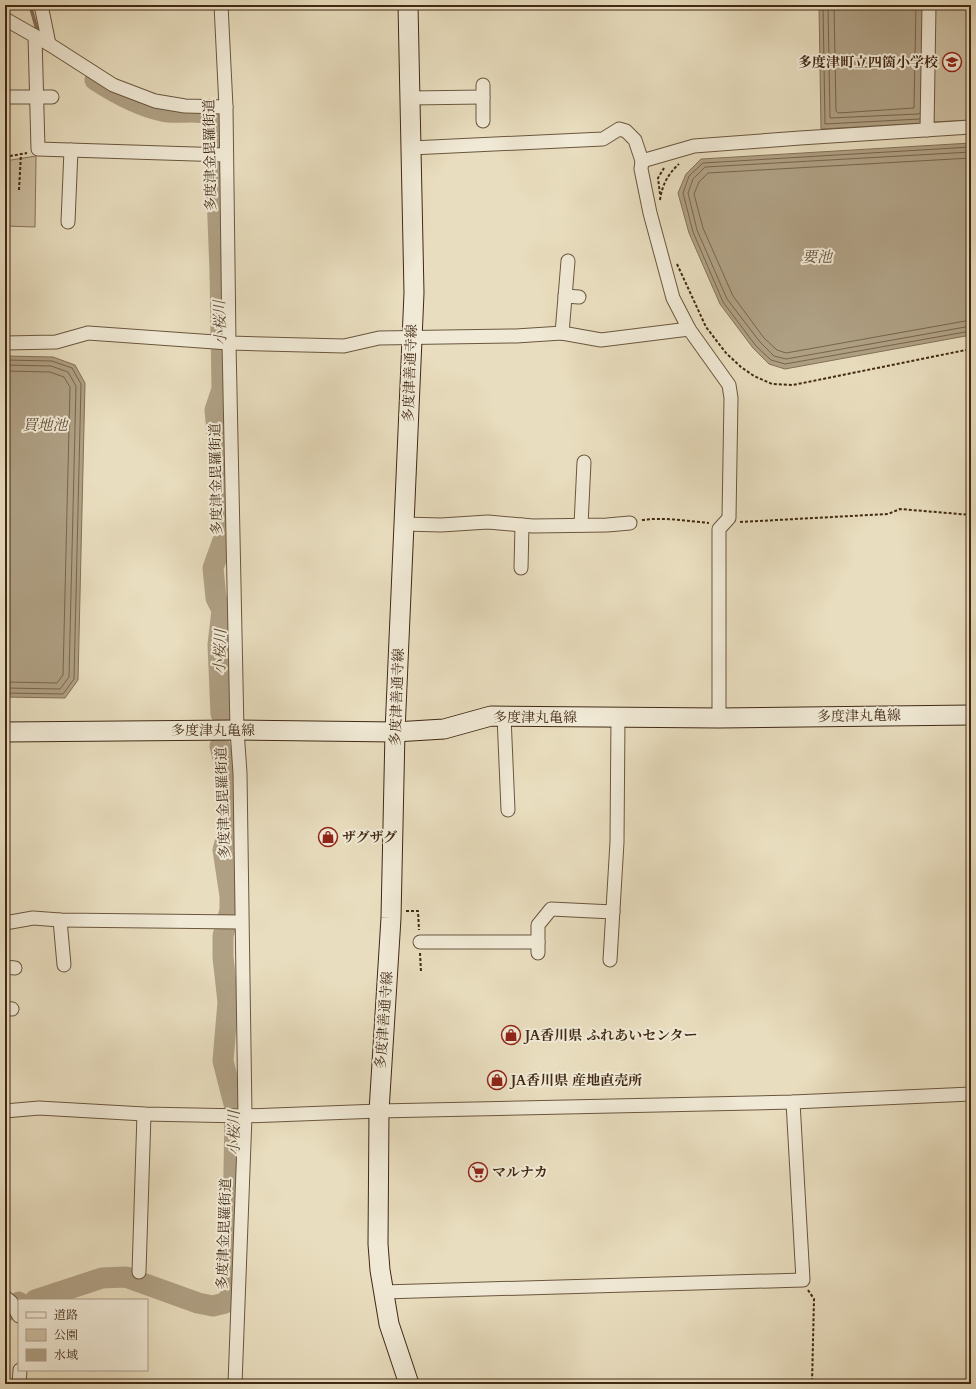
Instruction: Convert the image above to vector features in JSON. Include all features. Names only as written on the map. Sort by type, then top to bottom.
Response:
[{"type":"main road","name":"多度津善通寺線","points":[[408,5],[414,293],[395,732],[391,918],[379,1111],[378,1244],[383,1292],[389,1324],[409,1384]]},
{"type":"main road","name":"多度津丸亀線","points":[[5,732],[237,730],[395,732],[444,729],[491,716],[719,718],[971,715]]},
{"type":"street","points":[[41,5],[49,44]]},
{"type":"street","name":"多度津金毘羅街道","points":[[221,5],[226,107],[237,730],[240,772],[237,922],[238,1116],[235,1384]]},
{"type":"street","points":[[927,130],[929,5]]},
{"type":"street","points":[[5,19],[49,44],[113,85],[155,101],[185,106],[226,107]]},
{"type":"street","points":[[35,36],[38,149],[226,156]]},
{"type":"street","points":[[410,98],[483,91],[483,121]]},
{"type":"street","points":[[5,97],[52,97]]},
{"type":"street","points":[[642,161],[680,155],[694,146],[792,138],[971,127]]},
{"type":"street","points":[[411,148],[603,139],[619,129],[626,131],[635,140],[642,161],[641,169],[650,213],[673,298],[689,329],[728,385],[731,398],[727,521],[720,529],[719,718]]},
{"type":"street","points":[[68,222],[64,196],[71,150]]},
{"type":"street","points":[[562,333],[568,261]]},
{"type":"street","points":[[565,296],[579,297]]},
{"type":"street","points":[[5,343],[56,342],[88,333],[229,343],[344,346],[380,338],[516,336],[562,333],[601,340],[689,329]]},
{"type":"street","points":[[581,525],[584,462]]},
{"type":"street","points":[[404,524],[441,525],[488,522],[522,525],[607,525],[630,523]]},
{"type":"street","points":[[521,568],[522,525]]},
{"type":"street","points":[[504,716],[508,810]]},
{"type":"street","points":[[610,960],[617,842],[618,718]]},
{"type":"street","points":[[420,942],[538,948],[538,925],[551,909],[613,912]]},
{"type":"street","points":[[5,923],[33,918],[60,920],[237,922]]},
{"type":"street","points":[[60,920],[64,965]]},
{"type":"street","points":[[5,1111],[39,1108],[144,1114],[238,1116],[379,1111],[793,1102],[971,1094]]},
{"type":"street","points":[[383,1292],[803,1280],[793,1102]]},
{"type":"street","points":[[139,1272],[145,1254],[144,1114]]},
{"type":"street","points":[[19,1384],[20,1371]]},
{"type":"path","points":[[5,157],[32,153],[38,149]]},
{"type":"path","points":[[20,154],[20,190]]},
{"type":"path","points":[[660,199],[663,185],[680,155]]},
{"type":"path","points":[[661,205],[658,178],[680,155]]},
{"type":"path","points":[[677,264],[706,327],[726,352],[741,367],[754,376],[772,384],[792,385],[971,349]]},
{"type":"path","points":[[630,523],[648,519],[736,522],[767,521],[888,514],[900,509],[971,515]]},
{"type":"path","points":[[803,1280],[814,1299],[812,1384]]},
{"type":"green space","name":"多度津町立四箇小学校","points":[[933,5],[971,5],[971,120],[933,122]]},
{"type":"green space","points":[[36,156],[35,227],[5,226],[5,161]]},
{"type":"water","points":[[819,5],[931,5],[929,123],[821,129]]},
{"type":"water","name":"要池","points":[[971,143],[971,335],[785,369],[769,364],[753,348],[720,304],[689,233],[678,193],[686,174],[701,159]]},
{"type":"water","name":"買地池","points":[[5,356],[53,357],[75,365],[85,383],[78,680],[65,698],[5,697]]},
{"type":"waterway","points":[[30,5],[38,33]]},
{"type":"waterway","name":"小桜川","points":[[95,80],[111,90],[153,109],[168,112],[202,112],[214,116],[220,271],[222,389],[215,410],[225,479],[226,532],[213,568],[216,598],[222,610],[218,645],[221,714]]},
{"type":"waterway","name":"小桜川","points":[[38,1299],[102,1278],[126,1277],[198,1303],[213,1306],[225,1303],[232,1294],[235,1108],[223,1061],[228,1002],[223,957],[223,936],[230,910],[230,896],[223,850],[232,818],[232,776],[224,762],[220,746]]},
{"type":"waterway","name":"小桜川","points":[[5,1312],[18,1303]]},
{"type":"place","name":"多度津町立四箇小学校","points":[[952,62]]},
{"type":"place","name":"ザグザグ","points":[[328,837]]},
{"type":"place","name":"JA香川県 ふれあいセンター","points":[[511,1035]]},
{"type":"place","name":"JA香川県 産地直売所","points":[[497,1080]]},
{"type":"place","name":"マルナカ","points":[[478,1172]]}]
